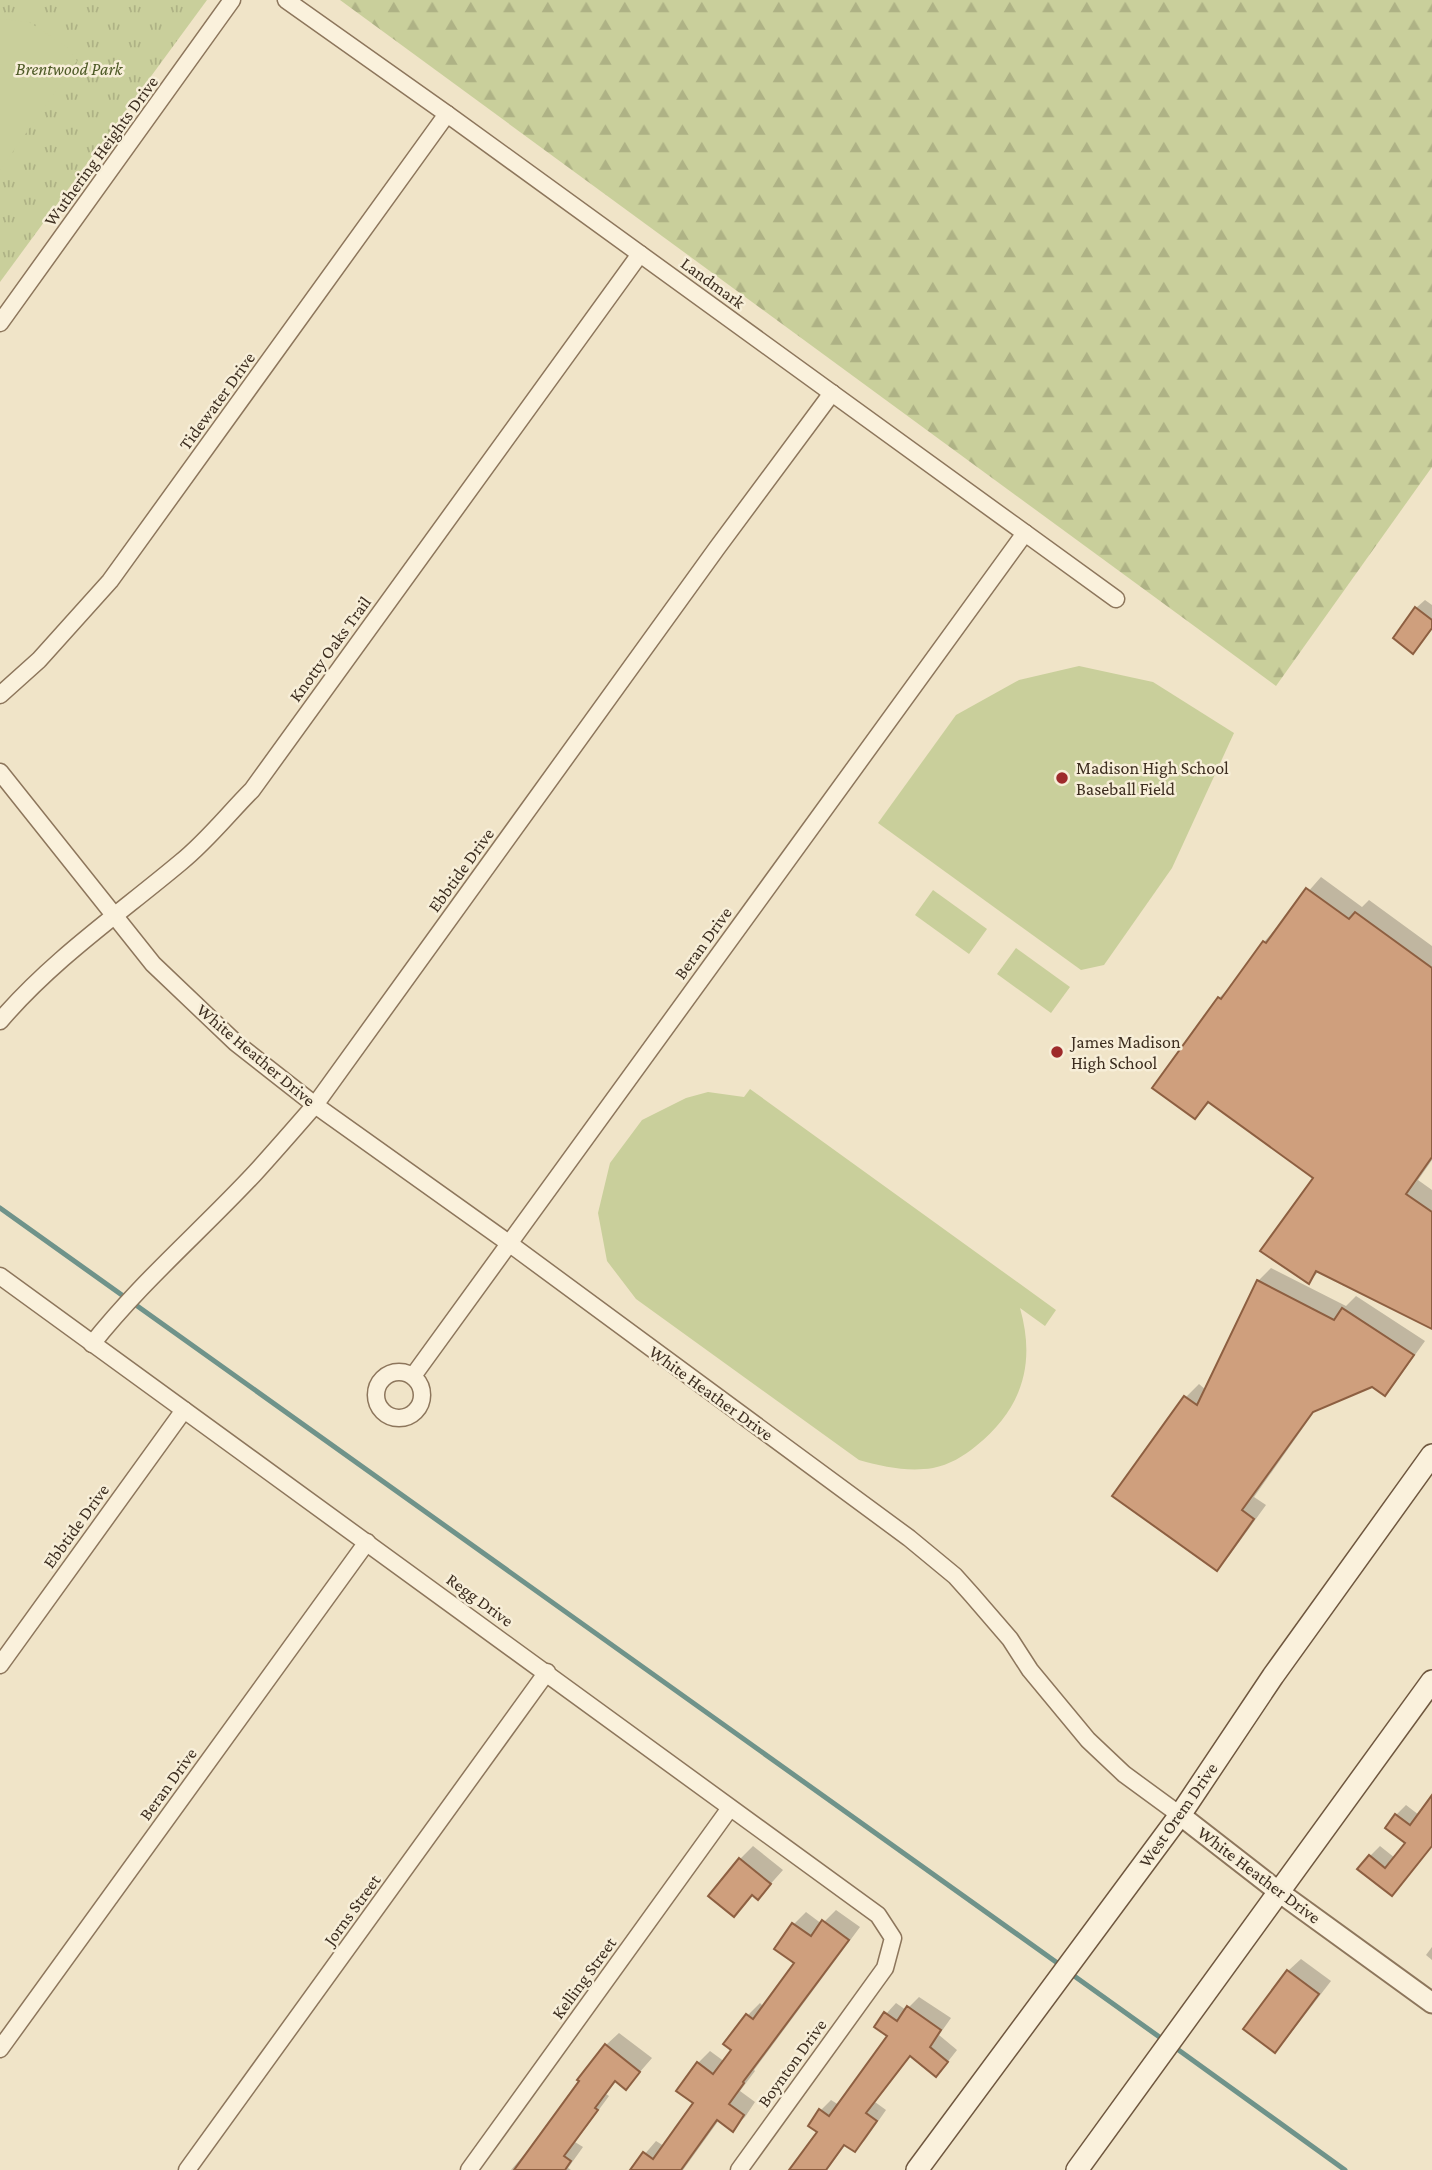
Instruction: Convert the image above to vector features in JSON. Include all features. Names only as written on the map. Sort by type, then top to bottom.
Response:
[{"type":"main road","name":"West Orem Drive","points":[[917,2170],[1180,1815],[1273,1676],[1432,1455]]},
{"type":"main road","points":[[1077,2170],[1432,1681]]},
{"type":"street","name":"Wuthering Heights Drive","points":[[0,323],[232,0]]},
{"type":"street","name":"Landmark","points":[[286,0],[1116,599]]},
{"type":"street","name":"Tidewater Drive","points":[[0,695],[39,660],[110,581],[447,114]]},
{"type":"street","name":"Knotty Oaks Trail","points":[[0,1021],[66,954],[183,860],[253,789],[640,254]]},
{"type":"street","name":"Ebbtide Drive","points":[[92,1344],[114,1316],[255,1173],[315,1105],[832,393]]},
{"type":"street","name":"Beran Drive","points":[[413,1376],[1025,533]]},
{"type":"street","name":"White Heather Drive","points":[[0,772],[153,964],[236,1043],[315,1105],[510,1244],[909,1538],[955,1576],[1010,1639],[1030,1670],[1088,1740],[1124,1774],[1279,1892],[1432,2003]]},
{"type":"street","name":"Regg Drive","points":[[1,1279],[547,1672],[878,1915],[893,1938],[885,1968],[877,1978]]},
{"type":"street","name":"Ebbtide Drive","points":[[0,1665],[184,1410]]},
{"type":"street","name":"Beran Drive","points":[[0,2049],[367,1542]]},
{"type":"street","name":"Jorns Street","points":[[187,2170],[547,1672]]},
{"type":"street","name":"Kelling Street","points":[[468,2170],[730,1808]]},
{"type":"street","name":"Boynton Drive","points":[[738,2170],[877,1978]]},
{"type":"green space","name":"Brentwood Park","points":[[0,0],[207,0],[0,282]]},
{"type":"green space","points":[[340,0],[1432,0],[1432,467],[1276,686]]},
{"type":"green space","points":[[0,19],[29,22],[67,47],[77,61],[0,170]]},
{"type":"green space","name":"Madison High School Baseball Field","points":[[1079,666],[1153,682],[1234,733],[1172,868],[1104,965],[1081,970],[878,823],[956,715],[1019,680]]},
{"type":"green space","points":[[933,890],[987,929],[969,954],[915,915]]},
{"type":"green space","points":[[1016,948],[1070,987],[1051,1013],[997,974]]},
{"type":"green space","points":[[750,1089],[1056,1310],[1045,1326],[1020,1308],[1025,1328],[1025,1367],[1014,1401],[992,1432],[956,1460],[939,1467],[905,1469],[859,1460],[636,1299],[607,1261],[598,1213],[610,1163],[642,1120],[686,1098],[708,1092],[744,1097]]},
{"type":"building","points":[[1415,607],[1432,620],[1432,628],[1413,654],[1393,638]]},
{"type":"building","points":[[1306,888],[1349,919],[1355,912],[1432,968],[1432,1157],[1406,1194],[1432,1212],[1432,1329],[1316,1271],[1309,1284],[1260,1251],[1313,1178],[1208,1102],[1195,1119],[1152,1088],[1218,997],[1221,999]]},
{"type":"building","points":[[1257,1280],[1334,1320],[1342,1308],[1414,1355],[1385,1396],[1372,1387],[1313,1412],[1242,1510],[1254,1519],[1217,1571],[1112,1496],[1184,1396],[1197,1405]]},
{"type":"building","points":[[1432,1795],[1432,1846],[1392,1896],[1357,1869],[1369,1855],[1385,1868],[1405,1843],[1385,1828],[1395,1814],[1410,1825]]},
{"type":"building","points":[[739,1858],[771,1884],[758,1900],[752,1895],[734,1917],[708,1896]]},
{"type":"building","points":[[822,1920],[849,1940],[729,2104],[744,2115],[733,2132],[717,2120],[681,2170],[630,2170],[643,2152],[653,2159],[693,2103],[676,2091],[697,2062],[713,2074],[731,2050],[723,2044],[746,2014],[753,2019],[794,1963],[774,1949],[792,1923],[811,1936]]},
{"type":"building","points":[[1287,1970],[1319,1994],[1275,2053],[1243,2029]]},
{"type":"building","points":[[907,2006],[941,2030],[930,2047],[948,2062],[936,2077],[910,2056],[866,2113],[877,2121],[855,2152],[844,2145],[826,2170],[789,2170],[817,2132],[808,2126],[819,2109],[829,2116],[887,2036],[874,2027],[884,2012],[897,2021]]},
{"type":"building","points":[[605,2044],[640,2072],[626,2090],[615,2081],[595,2108],[598,2110],[564,2156],[571,2161],[565,2170],[514,2170],[579,2081],[577,2080]]},
{"type":"waterway","points":[[0,1208],[1063,1967]]},
{"type":"waterway","points":[[1070,1973],[1165,2041]]},
{"type":"waterway","points":[[1173,2046],[1345,2170]]},
{"type":"place","name":"Madison High School Baseball Field","points":[[1062,778]]},
{"type":"place","name":"James Madison High School","points":[[1057,1052]]}]
